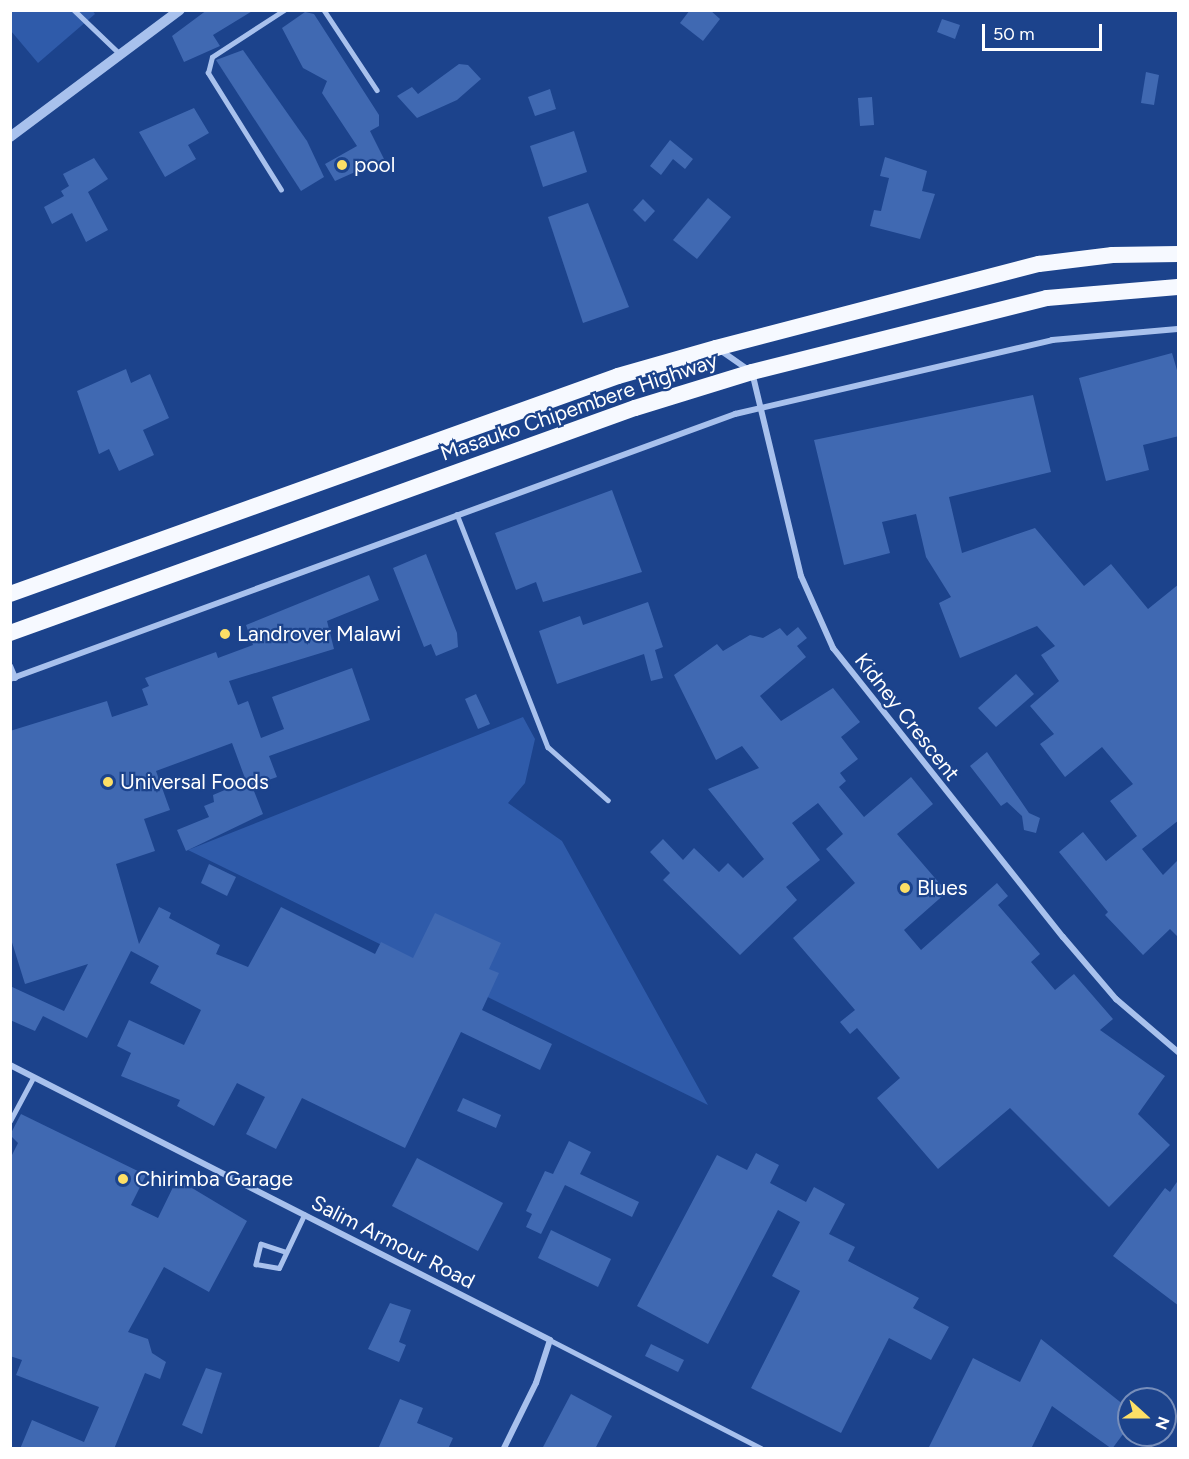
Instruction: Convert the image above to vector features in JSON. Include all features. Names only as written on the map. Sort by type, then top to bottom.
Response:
[{"type":"highway","name":"Masauko Chipembere Highway","points":[[10,594],[607,380],[716,348],[1039,264],[1112,255],[1179,255]]},
{"type":"highway","name":"Masauko Chipembere Highway","points":[[10,633],[634,408],[752,372],[1047,298],[1179,287]]},
{"type":"street","points":[[10,136],[123,57],[180,10]]},
{"type":"street","points":[[10,666],[13,679],[457,514],[760,409],[1052,340],[1179,329]]},
{"type":"street","points":[[716,348],[752,372]]},
{"type":"street","name":"Kidney Crescent","points":[[752,372],[801,576],[833,648],[1010,876],[1116,999],[1179,1052]]},
{"type":"street","name":"Salim Armour Road","points":[[10,1065],[549,1340]]},
{"type":"street","points":[[504,1449],[536,1383],[549,1340]]},
{"type":"lane","points":[[74,10],[123,57]]},
{"type":"lane","points":[[281,190],[208,73],[212,57],[284,10]]},
{"type":"lane","points":[[324,10],[377,90]]},
{"type":"lane","points":[[457,514],[548,747],[608,800]]},
{"type":"lane","points":[[10,1121],[33,1078]]},
{"type":"lane","points":[[285,1252],[261,1244],[256,1264],[274,1271],[285,1252],[304,1215]]},
{"type":"lane","name":"Salim Armour Road","points":[[549,1340],[761,1449]]},
{"type":"shaded area","points":[[92,10],[95,14],[38,63],[11,31],[10,11]]},
{"type":"shaded area","points":[[523,717],[535,739],[525,783],[508,803],[562,841],[708,1105],[188,850]]},
{"type":"building","points":[[207,10],[254,10],[213,35],[220,46],[184,62],[172,36]]},
{"type":"building","points":[[690,10],[710,10],[720,19],[703,41],[680,23]]},
{"type":"building","points":[[305,12],[314,14],[379,115],[379,126],[370,131],[384,159],[335,181],[325,164],[357,146],[322,93],[327,81],[303,68],[282,28]]},
{"type":"building","points":[[942,19],[960,25],[955,39],[937,32]]},
{"type":"building","points":[[243,50],[307,141],[324,177],[301,191],[216,60]]},
{"type":"building","points":[[459,64],[468,65],[481,79],[457,100],[417,118],[397,96],[412,87],[418,94]]},
{"type":"building","points":[[1146,72],[1159,75],[1154,105],[1141,103]]},
{"type":"building","points":[[550,89],[556,109],[535,116],[528,97]]},
{"type":"building","points":[[872,97],[874,125],[860,126],[858,98]]},
{"type":"building","points":[[194,108],[209,133],[188,145],[196,159],[165,177],[139,132]]},
{"type":"building","points":[[574,131],[587,172],[543,187],[530,146]]},
{"type":"building","points":[[670,140],[693,159],[685,169],[673,159],[661,175],[650,166]]},
{"type":"building","points":[[885,157],[927,171],[922,191],[935,194],[920,239],[870,226],[874,210],[881,211],[889,178],[880,176]]},
{"type":"building","points":[[94,158],[108,179],[88,192],[108,230],[86,242],[72,213],[52,224],[44,207],[64,196],[61,191],[69,186],[63,174]]},
{"type":"building","points":[[708,198],[731,217],[697,259],[673,240]]},
{"type":"building","points":[[643,199],[655,211],[645,222],[633,210]]},
{"type":"building","points":[[588,203],[629,307],[583,323],[548,217]]},
{"type":"building","points":[[1172,353],[1179,377],[1179,436],[1143,445],[1149,470],[1106,481],[1079,378]]},
{"type":"building","points":[[126,369],[131,383],[150,374],[169,418],[143,430],[154,455],[119,471],[109,449],[99,454],[77,391]]},
{"type":"building","points":[[1033,395],[1051,472],[949,497],[962,553],[1035,528],[1084,586],[1111,564],[1148,609],[1179,584],[1179,820],[1142,849],[1163,875],[1179,859],[1179,938],[1170,929],[1143,955],[1105,915],[1108,912],[1059,852],[1083,832],[1106,861],[1137,836],[1110,801],[1133,784],[1102,747],[1065,777],[1040,744],[1054,734],[1030,706],[1059,681],[1041,655],[1055,646],[1037,626],[960,658],[939,603],[951,597],[926,557],[916,514],[882,522],[890,553],[844,565],[814,440]]},
{"type":"building","points":[[612,490],[642,572],[543,602],[536,582],[516,590],[495,533]]},
{"type":"building","points":[[426,554],[457,633],[458,647],[436,656],[431,644],[424,647],[393,568]]},
{"type":"building","points":[[369,575],[379,600],[327,621],[334,649],[229,681],[238,705],[248,701],[261,738],[284,729],[272,697],[352,668],[370,720],[269,756],[277,777],[252,786],[263,814],[186,851],[177,830],[209,817],[204,806],[214,802],[213,795],[246,781],[232,743],[156,771],[170,810],[144,819],[155,851],[116,864],[139,944],[159,907],[171,913],[169,918],[220,945],[216,954],[248,967],[281,907],[375,954],[381,942],[413,958],[435,913],[501,943],[489,969],[499,973],[482,1010],[552,1044],[540,1070],[461,1032],[405,1148],[302,1098],[276,1149],[246,1134],[265,1097],[237,1083],[214,1126],[177,1106],[180,1100],[121,1076],[131,1053],[117,1046],[129,1020],[184,1045],[201,1010],[150,983],[159,966],[131,951],[87,1038],[43,1016],[35,1031],[10,1020],[10,986],[64,1011],[88,964],[25,984],[10,936],[10,731],[107,701],[112,717],[148,705],[142,689],[149,686],[145,678],[216,652],[218,658],[253,645],[246,625]]},
{"type":"building","points":[[648,602],[663,647],[655,650],[663,678],[651,681],[644,654],[557,684],[539,631],[580,616],[583,625]]},
{"type":"building","points":[[798,627],[807,638],[797,646],[806,657],[760,696],[781,721],[833,688],[860,722],[841,737],[858,759],[840,773],[846,781],[839,787],[864,817],[911,777],[933,804],[897,834],[947,892],[904,930],[921,950],[997,883],[1008,896],[998,905],[1040,954],[1031,962],[1055,990],[1074,974],[1113,1019],[1100,1030],[1165,1076],[1138,1114],[1170,1145],[1109,1207],[1010,1108],[938,1169],[877,1098],[900,1078],[857,1028],[850,1034],[840,1022],[855,1010],[793,938],[855,883],[826,849],[843,834],[818,803],[792,823],[820,860],[786,887],[797,900],[740,955],[663,880],[670,873],[650,852],[663,839],[683,860],[694,848],[719,872],[728,863],[743,878],[764,859],[708,789],[759,768],[742,746],[716,760],[674,675],[717,644],[723,651],[750,635],[763,638],[780,628],[787,636]]},
{"type":"building","points":[[1016,674],[1034,694],[996,727],[978,708]]},
{"type":"building","points":[[476,694],[490,724],[478,729],[465,699]]},
{"type":"building","points":[[987,752],[1029,813],[1040,818],[1036,833],[1024,830],[1022,816],[1007,802],[1001,806],[970,766]]},
{"type":"building","points":[[209,864],[236,877],[227,896],[201,883]]},
{"type":"building","points":[[463,1098],[501,1115],[496,1128],[457,1111]]},
{"type":"building","points":[[21,1114],[146,1175],[131,1205],[158,1218],[177,1179],[247,1221],[209,1292],[164,1267],[128,1332],[148,1339],[152,1353],[166,1362],[160,1379],[145,1373],[114,1449],[20,1449],[32,1420],[84,1442],[99,1407],[16,1375],[22,1360],[10,1356],[10,1159],[18,1143],[10,1135]]},
{"type":"building","points":[[569,1141],[591,1152],[580,1174],[639,1202],[632,1217],[565,1185],[541,1234],[526,1227],[532,1214],[526,1211],[545,1171],[553,1174]]},
{"type":"building","points":[[756,1153],[779,1165],[770,1183],[806,1202],[814,1187],[845,1204],[829,1234],[855,1247],[848,1261],[919,1298],[913,1308],[949,1327],[931,1360],[889,1338],[841,1433],[751,1388],[800,1291],[772,1276],[800,1222],[778,1210],[708,1344],[637,1306],[717,1155],[747,1170]]},
{"type":"building","points":[[417,1158],[503,1203],[478,1251],[392,1206]]},
{"type":"building","points":[[1179,1179],[1179,1306],[1113,1256],[1165,1188],[1170,1192]]},
{"type":"building","points":[[551,1230],[611,1259],[598,1287],[538,1258]]},
{"type":"building","points":[[390,1303],[411,1310],[399,1342],[406,1345],[399,1362],[368,1349]]},
{"type":"building","points":[[1041,1339],[1117,1399],[1117,1442],[1112,1449],[1052,1406],[1031,1449],[928,1449],[973,1358],[1020,1382]]},
{"type":"building","points":[[651,1344],[684,1360],[678,1372],[645,1356]]},
{"type":"building","points":[[206,1368],[222,1373],[202,1434],[182,1425]]},
{"type":"building","points":[[571,1394],[612,1416],[595,1449],[542,1449]]},
{"type":"building","points":[[400,1399],[423,1408],[417,1423],[453,1438],[448,1449],[378,1449]]},
{"type":"place","name":"pool","points":[[342,165]]},
{"type":"place","name":"Landrover Malawi","points":[[225,634]]},
{"type":"place","name":"Universal Foods","points":[[108,782]]},
{"type":"place","name":"Blues","points":[[905,888]]},
{"type":"place","name":"Chirimba Garage","points":[[123,1179]]}]
